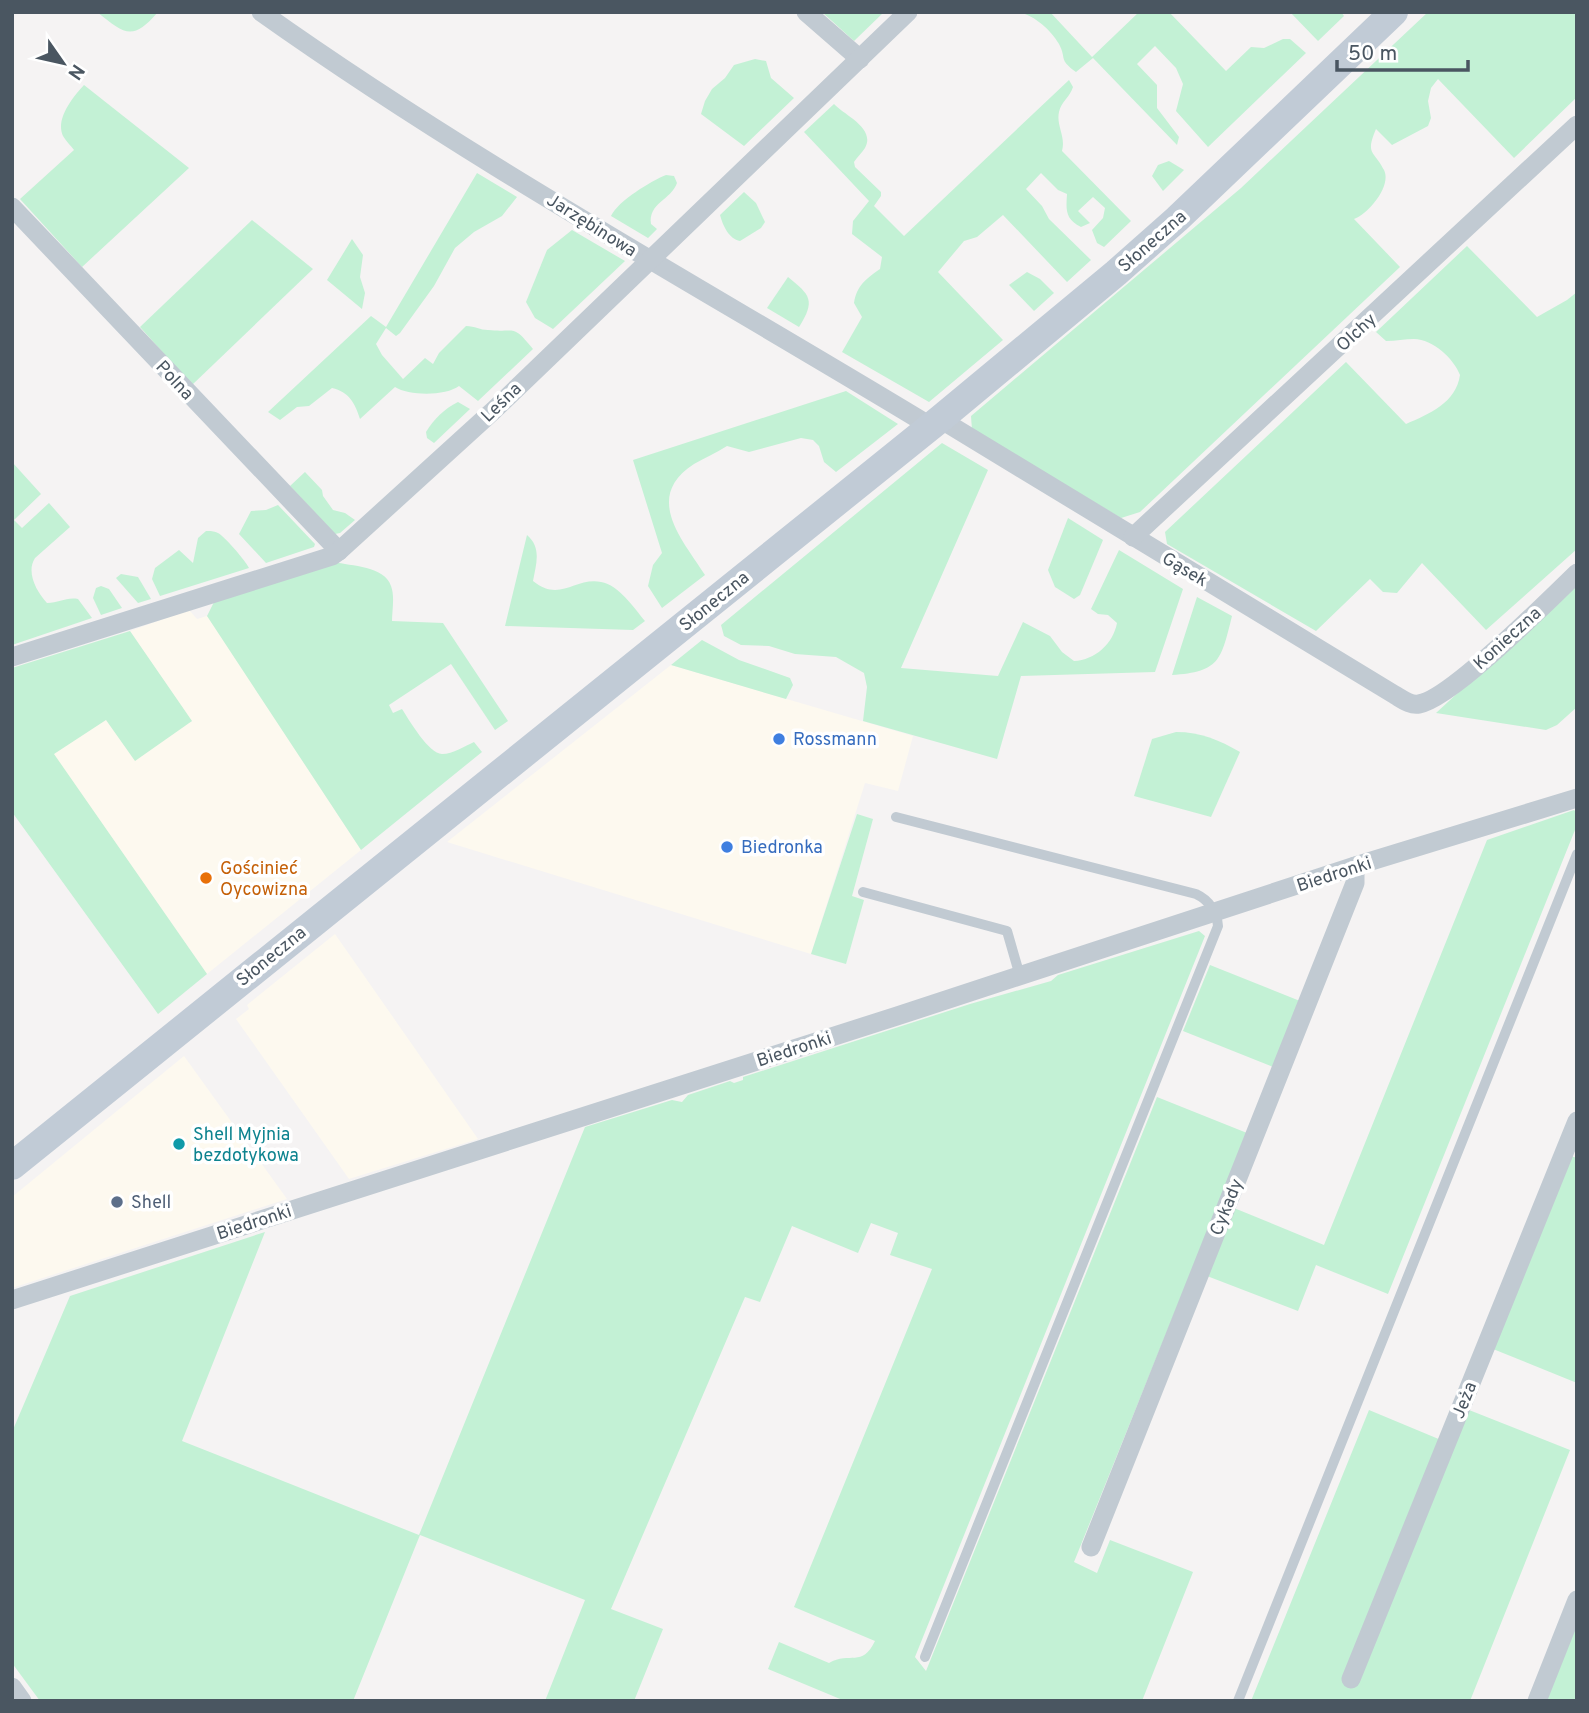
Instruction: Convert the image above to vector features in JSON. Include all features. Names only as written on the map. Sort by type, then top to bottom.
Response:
[{"type":"main road","name":"Słoneczna","points":[[12,1166],[935,423],[1170,226],[1394,12]]},
{"type":"street","name":"Jarzębinowa","points":[[261,12],[418,117],[649,260],[935,423]]},
{"type":"street","points":[[806,12],[860,59]]},
{"type":"street","name":"Leśna","points":[[12,657],[332,556],[339,551],[459,442],[908,12]]},
{"type":"street","name":"Olchy","points":[[1133,537],[1577,125]]},
{"type":"street","name":"Polna","points":[[12,207],[339,551]]},
{"type":"street","name":"Gąsek","points":[[935,423],[1133,537],[1395,695],[1415,705],[1433,698]]},
{"type":"street","name":"Konieczna","points":[[1433,698],[1449,689],[1488,656],[1577,573]]},
{"type":"street","name":"Biedronki","points":[[12,1300],[1215,914],[1355,866],[1577,799]]},
{"type":"street","name":"Cykady","points":[[1091,1547],[1354,883],[1355,866]]},
{"type":"street","name":"Jeża","points":[[1351,1679],[1577,1121]]},
{"type":"street","points":[[1537,1701],[1577,1600]]},
{"type":"street","points":[[12,1687],[22,1701]]},
{"type":"lane","points":[[896,817],[1196,894],[1207,900],[1218,926],[925,1657]]},
{"type":"lane","points":[[1238,1701],[1577,855]]},
{"type":"lane","points":[[863,892],[1007,930],[1020,976]]},
{"type":"shaded area","points":[[189,610],[197,619],[207,616],[209,618],[361,850],[207,974],[53,754],[106,719],[192,722],[130,631]]},
{"type":"shaded area","points":[[671,665],[913,736],[898,791],[865,783],[811,954],[447,842]]},
{"type":"shaded area","points":[[335,934],[478,1139],[349,1179],[236,1019],[249,1009],[247,1005]]},
{"type":"shaded area","points":[[184,1056],[287,1199],[12,1288],[12,1197]]},
{"type":"green space","points":[[97,12],[158,12],[141,28],[128,32]]},
{"type":"green space","points":[[822,12],[884,12],[854,41]]},
{"type":"green space","points":[[1019,12],[1050,12],[1092,57],[1139,12],[1169,12],[1226,71],[1251,47],[1264,48],[1283,39],[1290,39],[1306,53],[1208,147],[1176,111],[1183,84],[1176,68],[1155,46],[1137,64],[1157,85],[1157,108],[1179,137],[1177,145],[1093,58],[1076,72],[1065,61],[1059,44],[1047,29],[1037,20]]},
{"type":"green space","points":[[1290,12],[1341,12],[1344,16],[1318,41]]},
{"type":"green space","points":[[1428,12],[1577,12],[1577,97],[1514,158],[1438,79],[1431,88],[1428,101],[1431,118],[1428,126],[1392,145],[1376,129],[1371,148],[1384,170],[1385,184],[1372,206],[1354,219],[1400,267],[1140,512],[1121,518],[972,430],[971,416],[1241,188]]},
{"type":"green space","points":[[755,59],[766,61],[771,78],[794,98],[744,146],[701,114],[712,89],[725,78],[734,65]]},
{"type":"green space","points":[[1069,80],[1073,87],[1060,108],[1058,117],[1063,141],[1062,151],[1131,221],[1104,247],[1097,243],[1092,230],[1103,218],[1105,208],[1093,197],[1078,211],[1090,223],[1081,227],[1072,221],[1068,214],[1067,194],[1058,190],[1041,173],[1026,189],[1042,206],[1049,219],[1091,260],[1067,282],[1003,215],[977,237],[964,241],[938,272],[1003,340],[929,402],[842,352],[862,317],[854,303],[857,292],[866,279],[880,269],[882,257],[852,234],[853,221],[869,201],[804,132],[834,104],[863,128],[867,141],[854,162],[855,167],[881,192],[874,206],[904,236]]},
{"type":"green space","points":[[84,85],[189,168],[82,267],[20,199],[74,150],[63,136],[61,123],[70,102]]},
{"type":"green space","points":[[1169,161],[1184,170],[1163,191],[1152,176],[1158,165]]},
{"type":"green space","points":[[477,173],[517,197],[502,216],[474,232],[455,248],[434,286],[400,333],[396,336],[386,328],[376,344],[403,379],[425,358],[433,364],[439,353],[466,326],[517,332],[533,349],[478,401],[459,386],[445,392],[427,394],[395,387],[360,419],[350,399],[343,392],[332,388],[309,406],[297,407],[280,420],[268,412],[371,316],[386,327]]},
{"type":"green space","points":[[666,175],[674,176],[677,183],[653,211],[651,224],[657,229],[648,238],[611,216],[628,198]]},
{"type":"green space","points":[[744,192],[756,203],[765,222],[761,228],[740,241],[730,235],[720,215]]},
{"type":"green space","points":[[252,220],[313,269],[192,385],[140,327]]},
{"type":"green space","points":[[572,230],[625,261],[553,329],[535,318],[526,302],[547,250]]},
{"type":"green space","points":[[352,239],[363,255],[360,277],[365,293],[362,309],[327,280]]},
{"type":"green space","points":[[1467,246],[1537,317],[1577,292],[1577,549],[1486,630],[1422,563],[1397,593],[1383,592],[1370,579],[1316,631],[1167,544],[1165,532],[1346,362],[1406,424],[1447,400],[1460,375],[1448,357],[1428,342],[1411,339],[1386,341],[1376,332]]},
{"type":"green space","points":[[1027,272],[1040,279],[1054,293],[1034,311],[1009,285]]},
{"type":"green space","points":[[788,277],[808,299],[808,310],[799,327],[767,308]]},
{"type":"green space","points":[[846,391],[898,424],[836,472],[824,462],[819,446],[813,440],[801,438],[749,452],[727,446],[694,464],[679,477],[671,490],[669,504],[672,518],[686,547],[705,575],[662,608],[648,586],[653,565],[662,553],[633,460]]},
{"type":"green space","points":[[458,402],[470,409],[434,443],[427,438],[426,432],[436,419]]},
{"type":"green space","points":[[942,443],[988,470],[901,668],[998,676],[1023,622],[1050,636],[1062,652],[1074,661],[1089,658],[1102,650],[1115,631],[1117,623],[1108,615],[1098,614],[1091,609],[1119,550],[1183,589],[1155,672],[1021,676],[997,759],[863,721],[867,687],[864,673],[836,657],[795,654],[769,646],[741,645],[724,636],[721,625]]},
{"type":"green space","points":[[12,462],[41,494],[14,520],[22,528],[49,503],[70,527],[32,563],[32,575],[39,593],[47,603],[78,599],[92,618],[12,645]]},
{"type":"green space","points":[[305,472],[322,490],[333,510],[345,513],[355,520],[340,533],[335,534],[290,486]]},
{"type":"green space","points":[[278,505],[315,544],[314,547],[266,563],[239,534],[251,511],[266,510]]},
{"type":"green space","points":[[1068,518],[1103,540],[1080,595],[1074,599],[1055,587],[1048,570]]},
{"type":"green space","points":[[206,531],[221,535],[249,568],[160,596],[152,579],[155,568],[179,550],[193,563],[198,538]]},
{"type":"green space","points":[[527,535],[536,551],[533,581],[551,590],[592,581],[608,584],[626,598],[645,621],[633,630],[505,626]]},
{"type":"green space","points":[[334,562],[367,568],[388,579],[393,594],[392,621],[443,623],[508,721],[495,730],[451,664],[389,705],[393,713],[402,709],[420,736],[437,753],[450,753],[474,742],[482,752],[361,850],[207,616],[214,602]]},
{"type":"green space","points":[[121,574],[138,577],[151,599],[138,603],[116,578]]},
{"type":"green space","points":[[1577,583],[1577,707],[1557,725],[1546,730],[1436,713]]},
{"type":"green space","points":[[101,586],[109,589],[122,608],[101,615],[93,598],[96,588]]},
{"type":"green space","points":[[1197,597],[1232,616],[1225,643],[1216,661],[1209,667],[1172,675]]},
{"type":"green space","points":[[130,631],[192,721],[135,761],[106,720],[54,754],[207,974],[158,1014],[12,812],[12,668]]},
{"type":"green space","points":[[702,640],[739,660],[790,678],[793,685],[786,699],[671,665]]},
{"type":"green space","points":[[1176,732],[1210,737],[1240,752],[1211,817],[1134,796],[1152,739]]},
{"type":"green space","points":[[1574,810],[1577,813],[1577,825],[1388,1294],[1316,1265],[1298,1311],[1207,1276],[1234,1208],[1324,1245],[1487,840]]},
{"type":"green space","points":[[857,814],[873,819],[852,896],[864,900],[846,964],[811,954]]},
{"type":"green space","points":[[1199,931],[1205,936],[915,1657],[926,1671],[1157,1097],[1247,1133],[1074,1562],[1097,1573],[1110,1540],[1193,1572],[1142,1701],[845,1701],[768,1669],[779,1642],[829,1663],[843,1658],[860,1657],[875,1641],[794,1607],[932,1269],[890,1255],[898,1233],[871,1223],[858,1253],[792,1226],[760,1302],[745,1297],[611,1609],[663,1629],[634,1701],[545,1701],[585,1600],[420,1535],[353,1701],[40,1701],[12,1663],[12,1432],[70,1296],[265,1232],[182,1441],[419,1535],[585,1127],[672,1100],[682,1102],[688,1095],[730,1081],[734,1083],[743,1080],[743,1077],[970,1004],[1051,981],[1058,975]]},
{"type":"green space","points":[[1210,965],[1300,1001],[1273,1067],[1183,1031]]},
{"type":"green space","points":[[1571,1156],[1577,1158],[1577,1383],[1493,1349]]},
{"type":"green space","points":[[1464,1408],[1570,1450],[1470,1701],[1251,1701],[1369,1410],[1441,1440]]},
{"type":"green space","points":[[1577,1622],[1577,1701],[1545,1701]]},
{"type":"place","name":"Rossmann","points":[[779,739]]},
{"type":"place","name":"Biedronka","points":[[727,847]]},
{"type":"place","name":"Gościnieć Oycowizna","points":[[206,878]]},
{"type":"place","name":"Shell Myjnia bezdotykowa","points":[[179,1144]]},
{"type":"place","name":"Shell","points":[[117,1202]]}]
